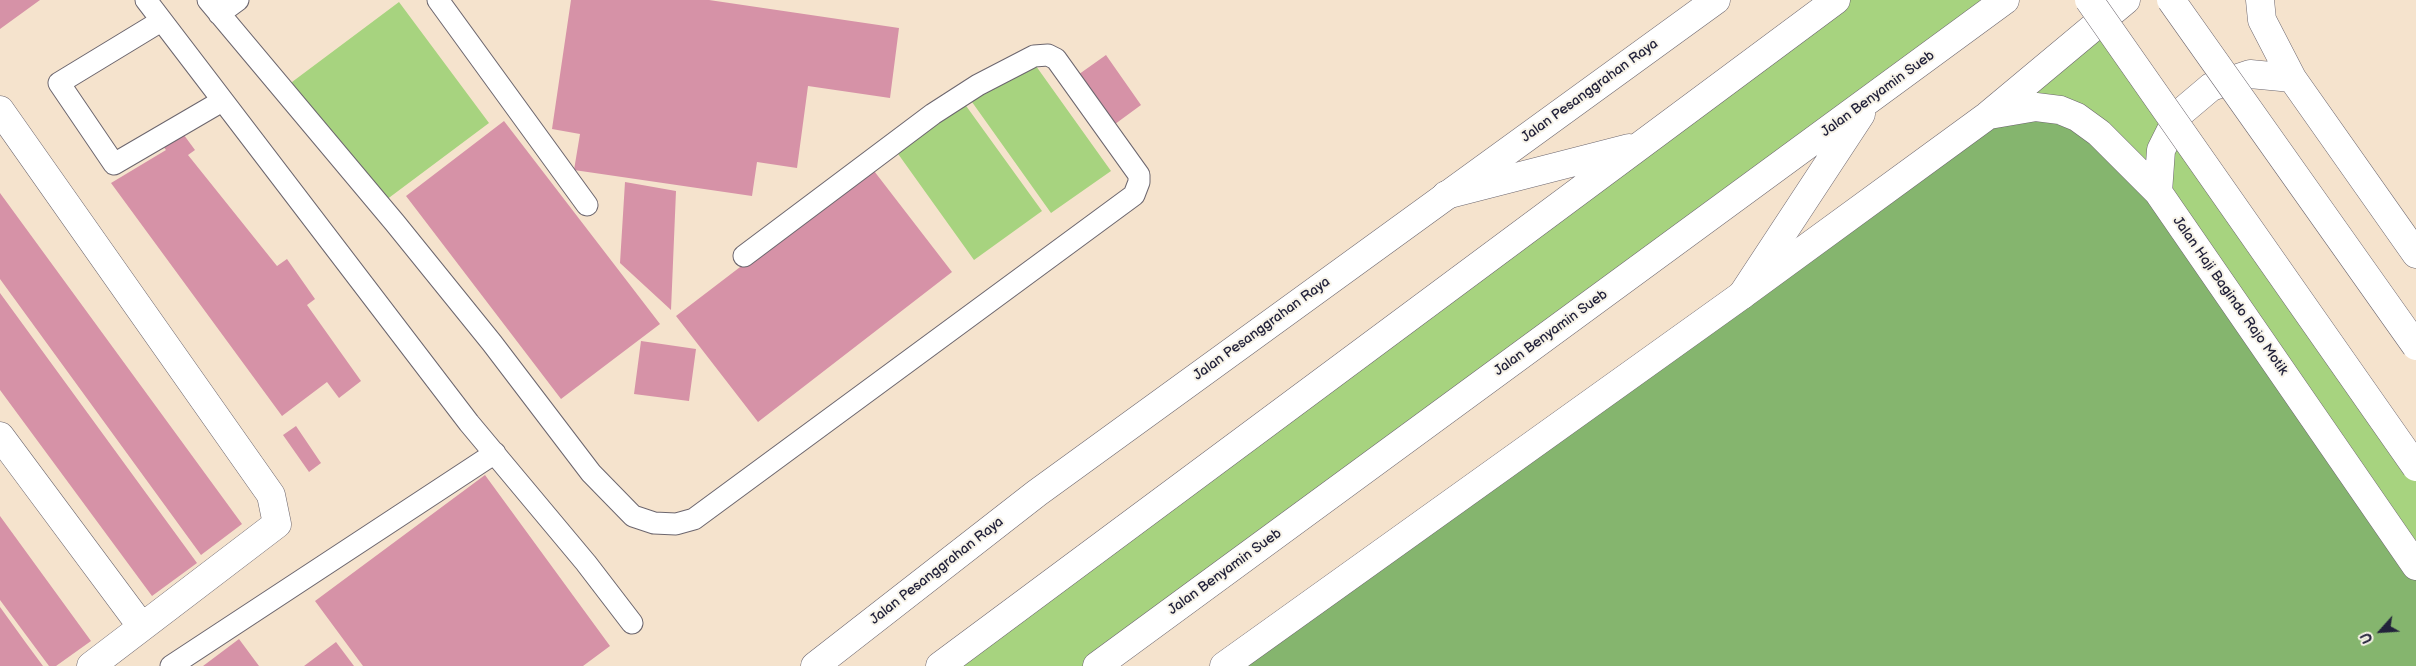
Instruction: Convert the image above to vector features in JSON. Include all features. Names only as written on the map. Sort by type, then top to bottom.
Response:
[{"type":"main road","name":"Jalan Pesanggrahan Raya","points":[[815,666],[1037,493],[1716,0]]},
{"type":"main road","points":[[940,666],[1836,0]]},
{"type":"main road","name":"Jalan Benyamin Sueb","points":[[1097,666],[2005,0]]},
{"type":"main road","points":[[2089,0],[2416,467]]},
{"type":"main road","points":[[1224,666],[1742,295],[1987,116],[2126,0]]},
{"type":"main road","points":[[2171,0],[2416,346]]},
{"type":"main road","points":[[2260,0],[2262,20],[2292,78],[2416,254]]},
{"type":"main road","points":[[2158,192],[2161,150],[2180,114],[2211,87],[2250,74],[2292,78]]},
{"type":"main road","points":[[1742,295],[1872,98]]},
{"type":"main road","name":"Jalan Haji Bagindo Rajo Motik","points":[[1987,116],[2036,108],[2060,110],[2077,117],[2099,133],[2158,192],[2416,566]]},
{"type":"main road","points":[[0,111],[271,494],[277,524],[90,666]]},
{"type":"main road","points":[[1446,195],[1642,144]]},
{"type":"main road","points":[[0,436],[142,627]]},
{"type":"lane","points":[[146,0],[470,423],[586,563],[632,623]]},
{"type":"lane","points":[[238,0],[214,7],[492,343],[590,473],[633,516],[654,523],[676,524],[694,519],[1134,195],[1139,182],[1139,175],[1056,59],[1048,55],[1034,56],[978,85],[932,114],[744,256]]},
{"type":"lane","points":[[438,0],[587,205]]},
{"type":"lane","points":[[161,21],[59,83],[114,164],[222,101]]},
{"type":"lane","points":[[172,666],[495,453]]},
{"type":"green space","points":[[1836,0],[2008,0],[1097,666],[943,666]]},
{"type":"green space","points":[[399,2],[489,123],[378,206],[288,85]]},
{"type":"green space","points":[[2102,18],[2416,467],[2416,566],[1987,116]]},
{"type":"green space","points":[[1031,59],[1111,171],[1051,213],[972,102]]},
{"type":"green space","points":[[964,103],[1042,211],[974,260],[896,151]]},
{"type":"green space","points":[[2036,107],[2099,133],[2416,572],[2416,666],[1246,666],[1987,116]]},
{"type":"building","points":[[0,0],[40,0],[0,29]]},
{"type":"building","points":[[571,0],[709,0],[899,28],[890,98],[808,86],[797,168],[757,162],[752,196],[574,170],[580,134],[552,129]]},
{"type":"building","points":[[1106,55],[1141,105],[1111,127],[1075,77]]},
{"type":"building","points":[[504,121],[660,324],[561,399],[406,196]]},
{"type":"building","points":[[181,131],[195,150],[188,155],[277,266],[287,259],[315,299],[307,305],[361,381],[339,398],[327,382],[282,416],[111,183],[166,150],[162,145]]},
{"type":"building","points":[[871,167],[952,272],[758,422],[676,316]]},
{"type":"building","points":[[625,182],[676,191],[671,310],[620,263]]},
{"type":"building","points":[[0,193],[242,524],[201,555],[0,279]]},
{"type":"building","points":[[0,293],[197,563],[152,596],[0,390]]},
{"type":"building","points":[[641,341],[696,349],[689,401],[634,394]]},
{"type":"building","points":[[296,426],[321,463],[309,472],[283,435]]},
{"type":"building","points":[[485,475],[610,646],[583,666],[363,666],[315,601]]},
{"type":"building","points":[[0,516],[91,641],[56,666],[49,666],[0,600]]},
{"type":"building","points":[[0,607],[26,643],[43,666],[0,666]]},
{"type":"building","points":[[239,639],[259,666],[203,666]]},
{"type":"building","points":[[336,642],[354,666],[304,666]]}]
